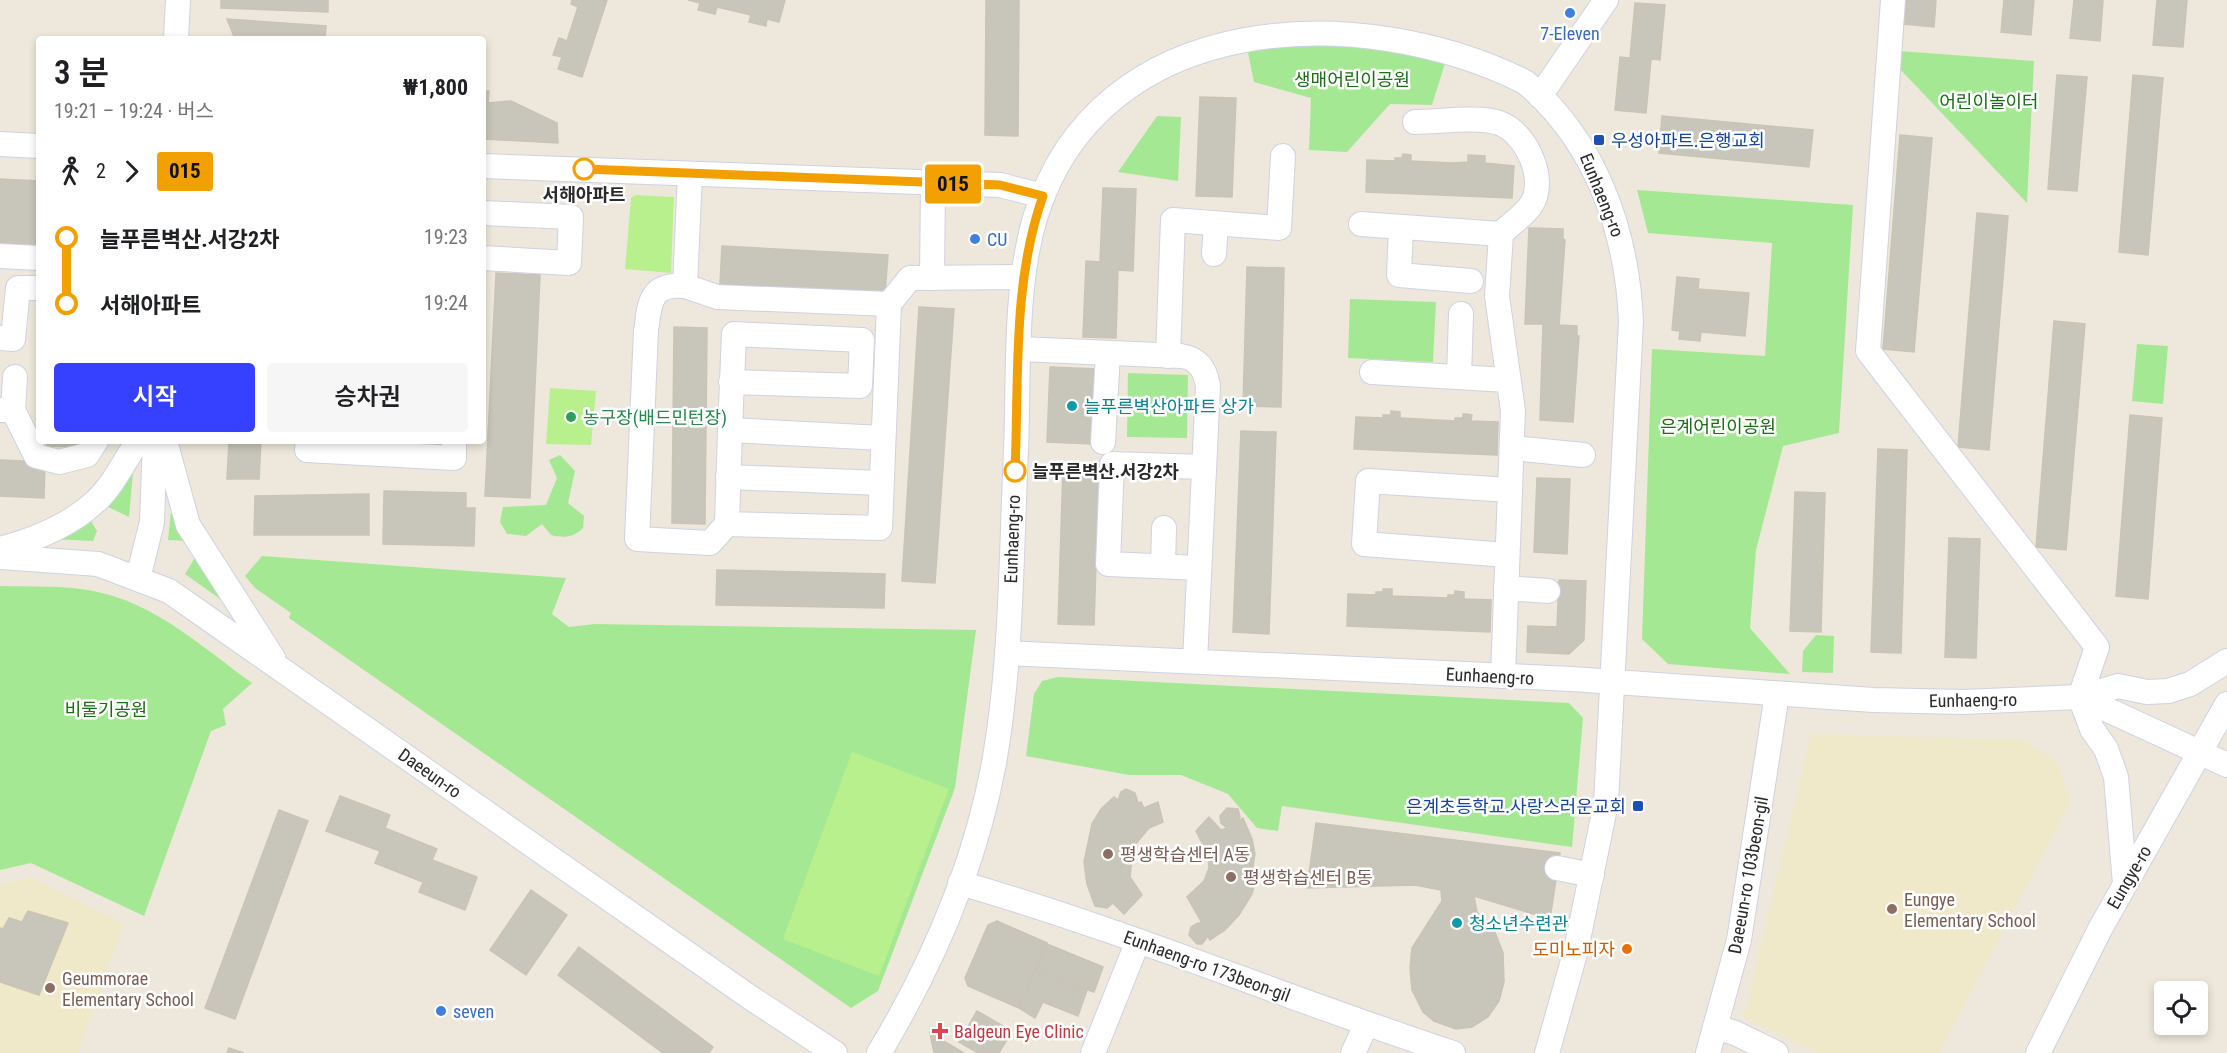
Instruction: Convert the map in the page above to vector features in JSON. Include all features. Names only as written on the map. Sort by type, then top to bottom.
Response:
[{"type":"street","points":[[176,36],[178,0]]},
{"type":"street","points":[[1540,96],[1606,0]]},
{"type":"street","points":[[1893,0],[1868,351],[2097,647],[2080,697],[2091,729],[2106,749],[2116,777],[2125,884]]},
{"type":"street","name":"Eunhaeng-ro","points":[[879,1053],[932,955],[978,832],[994,764],[1007,653],[1022,277],[1035,218],[1043,196],[1075,138],[1122,84],[1181,44],[1229,22],[1257,16]]},
{"type":"street","name":"Eunhaeng-ro","points":[[1417,22],[1483,52],[1540,96],[1584,149],[1594,168],[1617,227],[1629,282],[1631,321],[1606,803],[1573,960],[1547,1053]]},
{"type":"street","points":[[1415,122],[1491,121],[1508,127],[1520,136],[1532,160],[1535,195],[1528,209],[1501,234],[1497,296],[1513,411],[1510,490],[1498,523],[1507,555],[1503,676]]},
{"type":"street","points":[[0,144],[36,146]]},
{"type":"street","points":[[1168,356],[1173,220],[1279,228],[1283,156]]},
{"type":"street","points":[[486,166],[1000,185],[1043,196]]},
{"type":"street","points":[[685,286],[690,174]]},
{"type":"street","points":[[932,278],[933,184]]},
{"type":"street","points":[[486,213],[571,217],[569,264],[486,258]]},
{"type":"street","points":[[1214,254],[1216,224]]},
{"type":"street","points":[[1361,224],[1501,234]]},
{"type":"street","points":[[1401,227],[1398,284],[1472,281]]},
{"type":"street","points":[[0,256],[36,258]]},
{"type":"street","points":[[728,524],[880,528],[889,304],[910,278],[1022,277]]},
{"type":"street","points":[[731,382],[860,386],[862,340],[734,334],[731,382],[728,477],[728,524],[711,543],[637,539],[646,327],[649,305],[656,293],[666,285],[685,286],[717,297],[889,304]]},
{"type":"street","points":[[0,338],[13,339],[18,288],[36,288]]},
{"type":"street","points":[[1459,377],[1461,314]]},
{"type":"street","points":[[1020,349],[1192,358],[1202,366],[1207,376],[1208,386],[1195,661]]},
{"type":"street","points":[[1103,442],[1108,352]]},
{"type":"street","points":[[1372,372],[1507,380]]},
{"type":"street","points":[[15,377],[6,410],[36,456],[59,462],[87,455],[94,444]]},
{"type":"street","points":[[730,430],[882,438]]},
{"type":"street","points":[[0,549],[24,543],[66,524],[97,501],[136,444]]},
{"type":"street","points":[[138,578],[152,522],[155,444]]},
{"type":"street","points":[[166,444],[188,525],[277,665]]},
{"type":"street","points":[[308,444],[307,450],[353,447],[405,448],[454,458],[454,444]]},
{"type":"street","points":[[1513,448],[1583,455]]},
{"type":"street","points":[[1199,568],[1108,564],[1112,464],[1204,467]]},
{"type":"street","points":[[728,477],[881,483]]},
{"type":"street","points":[[1507,555],[1364,544],[1368,481],[1510,490]]},
{"type":"street","points":[[1163,566],[1164,528]]},
{"type":"street","name":"Daeeun-ro","points":[[0,556],[98,564],[169,591],[751,998],[835,1053]]},
{"type":"street","points":[[1506,588],[1548,591]]},
{"type":"street","name":"Eunhaeng-ro","points":[[1007,653],[1503,676],[1777,694],[1964,702],[2080,697]]},
{"type":"street","points":[[2080,697],[2118,686],[2151,692],[2173,690],[2190,684],[2227,661]]},
{"type":"street","name":"Daeeun-ro 103beon-gil","points":[[1708,1053],[1738,940],[1777,694]]},
{"type":"street","points":[[2080,697],[2227,765]]},
{"type":"street","name":"Eungye-ro","points":[[2038,1053],[2125,884],[2227,704]]},
{"type":"street","points":[[1557,868],[1592,875]]},
{"type":"street","name":"Eunhaeng-ro 173beon-gil","points":[[960,883],[1138,941],[1366,1025],[1453,1053]]},
{"type":"street","points":[[1093,1053],[1138,941]]},
{"type":"street","points":[[1353,1053],[1366,1025]]},
{"type":"street","points":[[1715,1028],[1735,1033],[1776,1053]]},
{"type":"shaded area","name":"Eungye Elementary School","points":[[1811,734],[2024,740],[2058,763],[2071,802],[1939,1053],[1817,1053],[1744,1017]]},
{"type":"shaded area","name":"Geummorae Elementary School","points":[[31,878],[124,924],[78,1053],[0,1053],[0,885]]},
{"type":"green space","name":"생매어린이공원","points":[[1295,33],[1446,60],[1432,105],[1390,104],[1347,152],[1309,150],[1311,98],[1254,82],[1246,43]]},
{"type":"green space","name":"어린이놀이터","points":[[1899,51],[2034,61],[2027,203],[1899,68]]},
{"type":"green space","points":[[1157,116],[1181,117],[1178,181],[1118,172]]},
{"type":"green space","name":"은계어린이공원","points":[[1637,190],[1853,205],[1839,433],[1783,446],[1756,550],[1750,628],[1790,674],[1668,664],[1642,639],[1652,349],[1765,356],[1772,243],[1648,233]]},
{"type":"green space","points":[[635,195],[674,197],[671,273],[625,269],[631,198]]},
{"type":"green space","points":[[1350,299],[1436,302],[1433,362],[1348,358]]},
{"type":"green space","points":[[2137,344],[2168,346],[2163,404],[2132,401]]},
{"type":"green space","points":[[1128,373],[1188,375],[1187,438],[1127,437]]},
{"type":"green space","name":"농구장(배드민턴장)","points":[[550,388],[596,391],[591,445],[546,444]]},
{"type":"green space","points":[[135,451],[129,517],[102,504]]},
{"type":"green space","points":[[560,455],[575,471],[568,503],[584,516],[583,528],[576,534],[564,537],[551,535],[542,524],[526,536],[507,534],[500,522],[503,507],[546,505],[557,478],[549,460]]},
{"type":"green space","points":[[172,503],[188,541],[168,540]]},
{"type":"green space","points":[[88,516],[97,531],[93,541],[50,539]]},
{"type":"green space","points":[[196,556],[244,616],[185,574]]},
{"type":"green space","points":[[262,556],[566,578],[552,614],[569,627],[595,624],[976,630],[955,788],[878,991],[851,1008],[289,618],[291,613],[255,588],[245,576]]},
{"type":"green space","name":"비둘기공원","points":[[0,586],[93,591],[137,605],[177,628],[252,683],[223,709],[226,725],[211,731],[144,916],[31,863],[0,870]]},
{"type":"green space","points":[[1816,635],[1834,636],[1833,673],[1802,672],[1803,651]]},
{"type":"green space","points":[[1058,677],[1569,703],[1583,718],[1572,847],[1282,806],[1278,831],[1257,828],[1228,794],[1181,775],[1129,775],[1026,756],[1034,694],[1042,681]]},
{"type":"green space","points":[[852,752],[949,789],[879,976],[783,939]]},
{"type":"building","points":[[221,0],[328,0],[328,12],[221,8]]},
{"type":"building","points":[[572,0],[607,0],[582,77],[558,69],[562,57],[553,55],[559,38],[567,41],[578,7],[571,4]]},
{"type":"building","points":[[688,0],[785,0],[779,22],[767,19],[766,26],[749,22],[751,15],[717,7],[715,14],[698,10],[700,3]]},
{"type":"building","points":[[986,0],[1019,0],[1018,136],[985,135]]},
{"type":"building","points":[[1906,0],[1936,0],[1934,27],[1904,24]]},
{"type":"building","points":[[2004,0],[2034,0],[2031,35],[2001,32]]},
{"type":"building","points":[[2074,0],[2103,0],[2100,41],[2070,38]]},
{"type":"building","points":[[2157,0],[2187,0],[2183,47],[2153,45]]},
{"type":"building","points":[[1635,3],[1665,5],[1660,60],[1651,59],[1646,113],[1615,110],[1620,57],[1630,58]]},
{"type":"building","points":[[227,19],[326,26],[325,36],[234,36]]},
{"type":"building","points":[[2057,75],[2087,77],[2077,191],[2048,189]]},
{"type":"building","points":[[2133,75],[2163,78],[2148,255],[2119,252]]},
{"type":"building","points":[[486,91],[489,91],[488,103],[511,101],[557,123],[558,143],[486,139]]},
{"type":"building","points":[[1200,97],[1236,98],[1232,197],[1196,196]]},
{"type":"building","points":[[1662,116],[1813,130],[1809,167],[1659,153]]},
{"type":"building","points":[[1900,135],[1932,138],[1914,352],[1883,349]]},
{"type":"building","points":[[1403,154],[1411,155],[1411,161],[1452,163],[1468,162],[1468,155],[1485,156],[1485,163],[1514,166],[1512,198],[1366,192],[1367,160],[1395,161],[1395,158],[1402,158]]},
{"type":"building","points":[[0,179],[36,181],[36,250],[0,248]]},
{"type":"building","points":[[1103,188],[1136,189],[1133,271],[1118,270],[1116,338],[1083,337],[1086,261],[1100,262]]},
{"type":"building","points":[[1977,213],[2008,216],[1989,450],[1958,447]]},
{"type":"building","points":[[1529,228],[1563,229],[1565,240],[1559,325],[1577,326],[1577,336],[1579,336],[1573,422],[1540,420],[1543,324],[1525,324]]},
{"type":"building","points":[[722,246],[888,255],[885,293],[720,284]]},
{"type":"building","points":[[1247,267],[1284,268],[1281,407],[1243,406]]},
{"type":"building","points":[[496,273],[540,275],[530,498],[485,496]]},
{"type":"building","points":[[1677,277],[1699,279],[1698,289],[1749,293],[1745,336],[1701,332],[1700,341],[1679,339],[1680,331],[1672,330]]},
{"type":"building","points":[[919,307],[954,309],[935,583],[902,581]]},
{"type":"building","points":[[2054,321],[2085,324],[2066,550],[2036,547]]},
{"type":"building","points":[[674,327],[707,328],[705,524],[672,523]]},
{"type":"building","name":"늘푸른벽산아파트 상가","points":[[1050,367],[1097,369],[1093,444],[1047,442]]},
{"type":"building","points":[[1391,411],[1400,412],[1400,418],[1455,421],[1455,418],[1463,418],[1463,414],[1467,414],[1472,415],[1471,421],[1498,422],[1497,455],[1354,449],[1356,417],[1383,418],[1383,415],[1391,415]]},
{"type":"building","points":[[2130,415],[2162,418],[2148,599],[2116,596]]},
{"type":"building","points":[[1241,431],[1276,432],[1269,634],[1233,632]]},
{"type":"building","points":[[47,444],[79,444],[79,447],[47,446]]},
{"type":"building","points":[[229,444],[261,444],[259,479],[227,479]]},
{"type":"building","points":[[1878,449],[1907,450],[1901,653],[1871,652]]},
{"type":"building","points":[[0,460],[45,462],[44,498],[0,496]]},
{"type":"building","points":[[1063,469],[1099,471],[1094,625],[1058,624]]},
{"type":"building","points":[[1537,478],[1570,479],[1567,554],[1534,552]]},
{"type":"building","points":[[384,491],[466,493],[466,508],[475,508],[474,546],[383,544]]},
{"type":"building","points":[[1795,492],[1825,493],[1821,632],[1790,631]]},
{"type":"building","points":[[369,494],[369,535],[254,535],[255,496]]},
{"type":"building","points":[[1949,538],[1980,539],[1976,658],[1945,657]]},
{"type":"building","points":[[717,570],[885,574],[884,608],[716,605]]},
{"type":"building","points":[[1559,580],[1586,581],[1584,640],[1569,654],[1527,652],[1528,626],[1557,627]]},
{"type":"building","points":[[1383,589],[1392,589],[1392,596],[1448,598],[1448,595],[1455,595],[1455,591],[1464,592],[1464,599],[1491,600],[1490,632],[1347,626],[1348,594],[1376,595],[1376,592],[1383,592]]},
{"type":"building","name":"평생학습센터 A동","points":[[1126,789],[1135,793],[1138,803],[1141,802],[1144,808],[1158,802],[1163,822],[1149,828],[1133,847],[1130,877],[1142,895],[1124,914],[1113,903],[1107,908],[1095,906],[1087,884],[1084,862],[1092,824],[1101,809],[1114,797],[1118,800],[1121,792]]},
{"type":"building","points":[[340,796],[390,815],[385,828],[437,849],[432,860],[477,877],[465,910],[419,892],[423,882],[375,863],[380,851],[326,831]]},
{"type":"building","name":"평생학습센터 B동","points":[[1227,808],[1238,809],[1240,817],[1238,821],[1243,818],[1252,839],[1255,854],[1252,872],[1257,874],[1252,894],[1239,915],[1225,930],[1210,940],[1208,936],[1202,944],[1197,944],[1189,935],[1191,927],[1202,923],[1187,897],[1204,881],[1209,868],[1208,855],[1196,831],[1209,817],[1221,830],[1227,828],[1221,823],[1220,816]]},
{"type":"building","points":[[279,810],[308,821],[235,1019],[205,1008]]},
{"type":"building","name":"청소년수련관","points":[[1316,823],[1560,853],[1550,919],[1474,896],[1477,912],[1494,930],[1503,953],[1504,982],[1499,1001],[1488,1017],[1472,1027],[1456,1029],[1434,1021],[1423,1012],[1412,990],[1410,968],[1412,948],[1442,901],[1441,890],[1415,885],[1307,888]]},
{"type":"building","points":[[531,890],[567,915],[526,975],[490,950]]},
{"type":"building","points":[[28,911],[68,923],[39,995],[0,982],[0,928],[3,929],[9,918],[22,922]]},
{"type":"building","points":[[997,921],[1047,943],[1019,1008],[968,986],[965,978],[988,925]]},
{"type":"building","points":[[1047,944],[1103,967],[1094,992],[1035,971]]},
{"type":"building","points":[[579,947],[713,1047],[709,1053],[663,1053],[558,975]]},
{"type":"building","points":[[1035,971],[1087,990],[1078,1016],[1043,1002],[1035,1018],[1019,1008]]},
{"type":"building","points":[[977,1011],[1012,1031],[999,1053],[978,1053],[959,1042]]},
{"type":"building","points":[[930,1033],[964,1053],[934,1053]]},
{"type":"building","points":[[229,1048],[244,1053],[227,1053]]},
{"type":"bus line","name":"015","points":[[584,169],[1000,185],[1043,196],[1035,218],[1022,277],[1015,471]]},
{"type":"place","name":"7-Eleven","points":[[1570,13]]},
{"type":"place","name":"우성아파트.은행교회","points":[[1599,140]]},
{"type":"place","name":"서해아파트","points":[[584,169]]},
{"type":"place","name":"CU","points":[[975,239]]},
{"type":"place","name":"늘푸른벽산아파트 상가","points":[[1072,406]]},
{"type":"place","name":"농구장(배드민턴장)","points":[[571,417]]},
{"type":"place","name":"늘푸른벽산.서강2차","points":[[1015,471]]},
{"type":"place","name":"은계초등학교.사랑스러운교회","points":[[1638,806]]},
{"type":"place","name":"평생학습센터 A동","points":[[1108,854]]},
{"type":"place","name":"평생학습센터 B동","points":[[1231,877]]},
{"type":"place","name":"Eungye Elementary School","points":[[1892,909]]},
{"type":"place","name":"청소년수련관","points":[[1457,923]]},
{"type":"place","name":"도미노피자","points":[[1627,949]]},
{"type":"place","name":"Geummorae Elementary School","points":[[50,988]]},
{"type":"place","name":"seven","points":[[441,1011]]},
{"type":"place","name":"Balgeun Eye Clinic","points":[[940,1031]]}]
